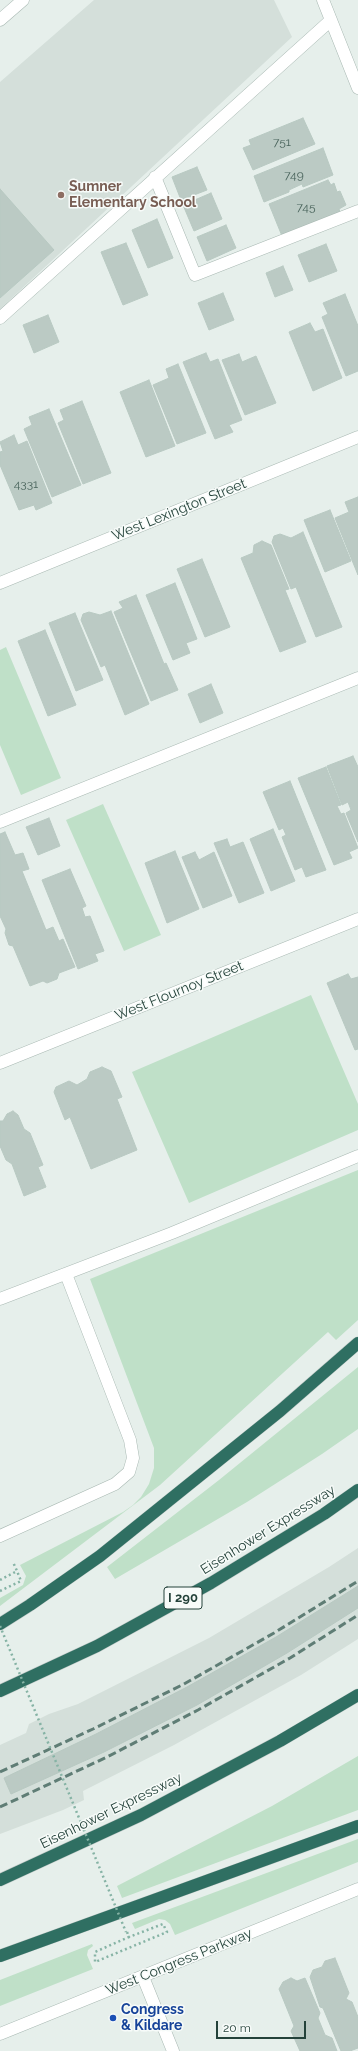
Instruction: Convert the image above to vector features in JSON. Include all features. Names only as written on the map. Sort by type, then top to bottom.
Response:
[{"type":"highway","points":[[0,1625],[100,1556],[280,1411],[358,1342]]},
{"type":"highway","name":"Eisenhower Expressway","points":[[0,1691],[97,1646],[210,1583],[324,1514],[358,1490]]},
{"type":"highway","name":"Eisenhower Expressway","points":[[0,1880],[141,1815],[280,1741],[358,1694]]},
{"type":"highway","points":[[0,1956],[358,1826]]},
{"type":"street","points":[[0,20],[22,0]]},
{"type":"street","points":[[323,0],[358,88]]},
{"type":"street","points":[[0,318],[331,20]]},
{"type":"street","points":[[155,177],[195,275],[358,211]]},
{"type":"street","name":"West Lexington Street","points":[[0,583],[358,437]]},
{"type":"street","points":[[0,822],[358,678]]},
{"type":"street","name":"West Flournoy Street","points":[[0,1063],[358,919]]},
{"type":"street","points":[[0,1300],[179,1230],[358,1156]]},
{"type":"street","points":[[0,1536],[115,1484],[129,1472],[133,1458],[131,1445],[66,1274]]},
{"type":"street","name":"West Congress Parkway","points":[[0,2034],[358,1889]]},
{"type":"street","points":[[143,1977],[173,2051]]},
{"type":"path","points":[[0,1591],[20,1581],[13,1562]]},
{"type":"path","points":[[0,1580],[17,1571]]},
{"type":"path","points":[[0,1625],[129,1938]]},
{"type":"path","points":[[163,1924],[167,1932],[95,1962],[95,1952],[129,1938],[163,1924]]},
{"type":"shaded area","name":"Sumner Elementary School","points":[[94,0],[274,0],[292,37],[0,309],[0,82]]},
{"type":"shaded area","points":[[358,1548],[358,1639],[301,1675],[174,1745],[83,1791],[84,1800],[63,1810],[0,1834],[0,1745],[26,1733],[29,1724],[49,1714],[78,1704],[209,1638],[329,1567]]},
{"type":"green space","points":[[6,647],[61,778],[21,795],[0,745],[0,650]]},
{"type":"green space","points":[[103,804],[161,935],[124,951],[66,820]]},
{"type":"green space","points":[[311,995],[358,1104],[358,1130],[189,1203],[132,1072]]},
{"type":"green space","points":[[358,1170],[358,1320],[336,1340],[328,1332],[160,1485],[0,1606],[0,1598],[23,1585],[26,1576],[20,1565],[123,1512],[133,1505],[141,1497],[149,1484],[154,1468],[154,1448],[90,1279]]},
{"type":"green space","points":[[358,1367],[358,1429],[247,1502],[115,1579],[107,1567],[219,1480]]},
{"type":"green space","points":[[358,1756],[358,1810],[122,1898],[117,1886],[272,1806]]},
{"type":"green space","points":[[358,1839],[358,1862],[175,1935],[170,1924],[165,1920],[159,1919],[135,1929],[132,1923]]},
{"type":"green space","points":[[92,1944],[93,1946],[88,1950],[87,1955],[93,1969],[0,2006],[0,1980]]},
{"type":"building","points":[[303,118],[315,144],[253,170],[243,148],[251,145],[249,140]]},
{"type":"building","points":[[323,148],[333,175],[303,187],[302,184],[289,190],[289,192],[264,202],[254,176]]},
{"type":"building","points":[[197,167],[207,190],[181,200],[172,177]]},
{"type":"building","points":[[328,180],[331,185],[334,183],[337,192],[340,191],[346,205],[339,209],[340,212],[282,236],[269,204]]},
{"type":"building","points":[[0,189],[54,250],[0,298]]},
{"type":"building","points":[[211,193],[222,219],[194,231],[183,205]]},
{"type":"building","points":[[157,219],[173,258],[148,268],[132,230]]},
{"type":"building","points":[[226,225],[236,248],[207,261],[197,237]]},
{"type":"building","points":[[126,243],[148,295],[123,305],[101,252]]},
{"type":"building","points":[[326,244],[337,271],[309,282],[298,255]]},
{"type":"building","points":[[283,266],[293,290],[275,297],[266,273]]},
{"type":"building","points":[[223,293],[234,320],[209,330],[198,303]]},
{"type":"building","points":[[345,294],[358,326],[358,371],[346,376],[322,317],[328,314],[323,303]]},
{"type":"building","points":[[48,315],[59,342],[34,353],[23,325]]},
{"type":"building","points":[[310,323],[315,332],[323,329],[342,378],[313,391],[289,332]]},
{"type":"building","points":[[206,353],[210,362],[218,359],[242,420],[229,425],[233,432],[215,439],[183,362]]},
{"type":"building","points":[[239,354],[242,362],[256,356],[276,403],[245,415],[222,360]]},
{"type":"building","points":[[178,364],[206,433],[177,444],[153,385],[169,378],[166,369]]},
{"type":"building","points":[[149,380],[175,446],[146,457],[120,392]]},
{"type":"building","points":[[82,401],[111,473],[83,484],[58,423],[64,420],[60,410]]},
{"type":"building","points":[[49,409],[81,485],[52,497],[24,429],[32,425],[29,417]]},
{"type":"building","points":[[14,435],[18,445],[27,441],[52,503],[36,510],[34,505],[19,510],[0,465],[0,452],[3,451],[0,442]]},
{"type":"building","points":[[358,497],[358,575],[335,518],[349,512],[345,502]]},
{"type":"building","points":[[330,510],[351,561],[325,572],[304,520]]},
{"type":"building","points":[[303,532],[342,627],[316,637],[296,587],[291,589],[272,542],[274,536],[280,534],[291,538]]},
{"type":"building","points":[[262,541],[271,545],[289,589],[285,590],[306,642],[280,652],[241,558],[253,553],[254,545]]},
{"type":"building","points":[[202,559],[230,627],[205,637],[177,569]]},
{"type":"building","points":[[175,583],[197,639],[186,643],[190,653],[173,660],[146,595]]},
{"type":"building","points":[[136,595],[164,664],[166,663],[178,690],[151,701],[114,612],[123,608],[119,602]]},
{"type":"building","points":[[111,611],[149,704],[125,715],[105,665],[101,667],[81,620],[83,614],[89,612],[100,615]]},
{"type":"building","points":[[75,613],[103,680],[76,691],[49,623]]},
{"type":"building","points":[[45,630],[76,705],[48,716],[18,641]]},
{"type":"building","points":[[211,684],[223,713],[200,723],[188,694]]},
{"type":"building","points":[[353,756],[358,767],[358,842],[346,813],[351,810],[348,802],[342,805],[327,766]]},
{"type":"building","points":[[326,767],[341,805],[337,806],[341,814],[344,813],[358,848],[349,852],[352,858],[334,865],[298,778]]},
{"type":"building","points":[[290,781],[326,870],[306,877],[302,867],[295,870],[282,837],[286,835],[283,828],[279,830],[263,792]]},
{"type":"building","points":[[49,818],[60,846],[38,855],[26,827]]},
{"type":"building","points":[[273,829],[295,881],[271,891],[250,839]]},
{"type":"building","points":[[5,832],[15,855],[23,853],[29,869],[22,871],[46,930],[53,927],[59,941],[63,939],[75,967],[59,973],[57,979],[47,983],[43,981],[30,986],[13,946],[9,945],[5,933],[6,929],[0,916],[0,834]]},
{"type":"building","points":[[227,839],[230,847],[243,842],[264,893],[239,903],[214,843]]},
{"type":"building","points":[[175,851],[199,909],[167,923],[145,863]]},
{"type":"building","points":[[195,852],[199,860],[214,852],[232,896],[203,908],[182,857]]},
{"type":"building","points":[[70,869],[86,906],[82,908],[85,917],[90,916],[104,951],[95,954],[98,961],[78,969],[42,880]]},
{"type":"building","points":[[348,974],[351,979],[358,977],[358,1049],[355,1050],[327,983]]},
{"type":"building","points":[[102,1067],[111,1071],[122,1097],[117,1099],[137,1150],[91,1169],[70,1117],[65,1120],[54,1092],[56,1087],[69,1081],[77,1085],[87,1079],[90,1072]]},
{"type":"building","points":[[13,1111],[18,1115],[24,1129],[30,1133],[43,1165],[38,1167],[46,1187],[24,1196],[12,1164],[6,1160],[0,1146],[0,1121],[3,1121],[7,1114]]},
{"type":"building","points":[[358,1586],[358,1608],[287,1653],[197,1705],[104,1752],[11,1794],[4,1778],[96,1734],[187,1687],[276,1637]]},
{"type":"building","points":[[335,1958],[349,1993],[346,1999],[352,2002],[358,2017],[358,2048],[350,2051],[341,2051],[323,2008],[320,2007],[310,1977],[313,1970],[322,1967],[325,1961]]},
{"type":"building","points":[[291,1978],[297,1981],[305,1978],[320,2013],[318,2018],[325,2035],[332,2038],[337,2051],[300,2051],[291,2031],[294,2026],[279,1989],[283,1982]]},
{"type":"railway","points":[[0,1772],[93,1729],[184,1684],[274,1633],[358,1581]]},
{"type":"railway","points":[[0,1807],[107,1757],[198,1710],[290,1658],[358,1615]]},
{"type":"place","name":"Sumner Elementary School","points":[[61,195]]},
{"type":"place","name":"Congress & Kildare","points":[[113,2018]]}]
